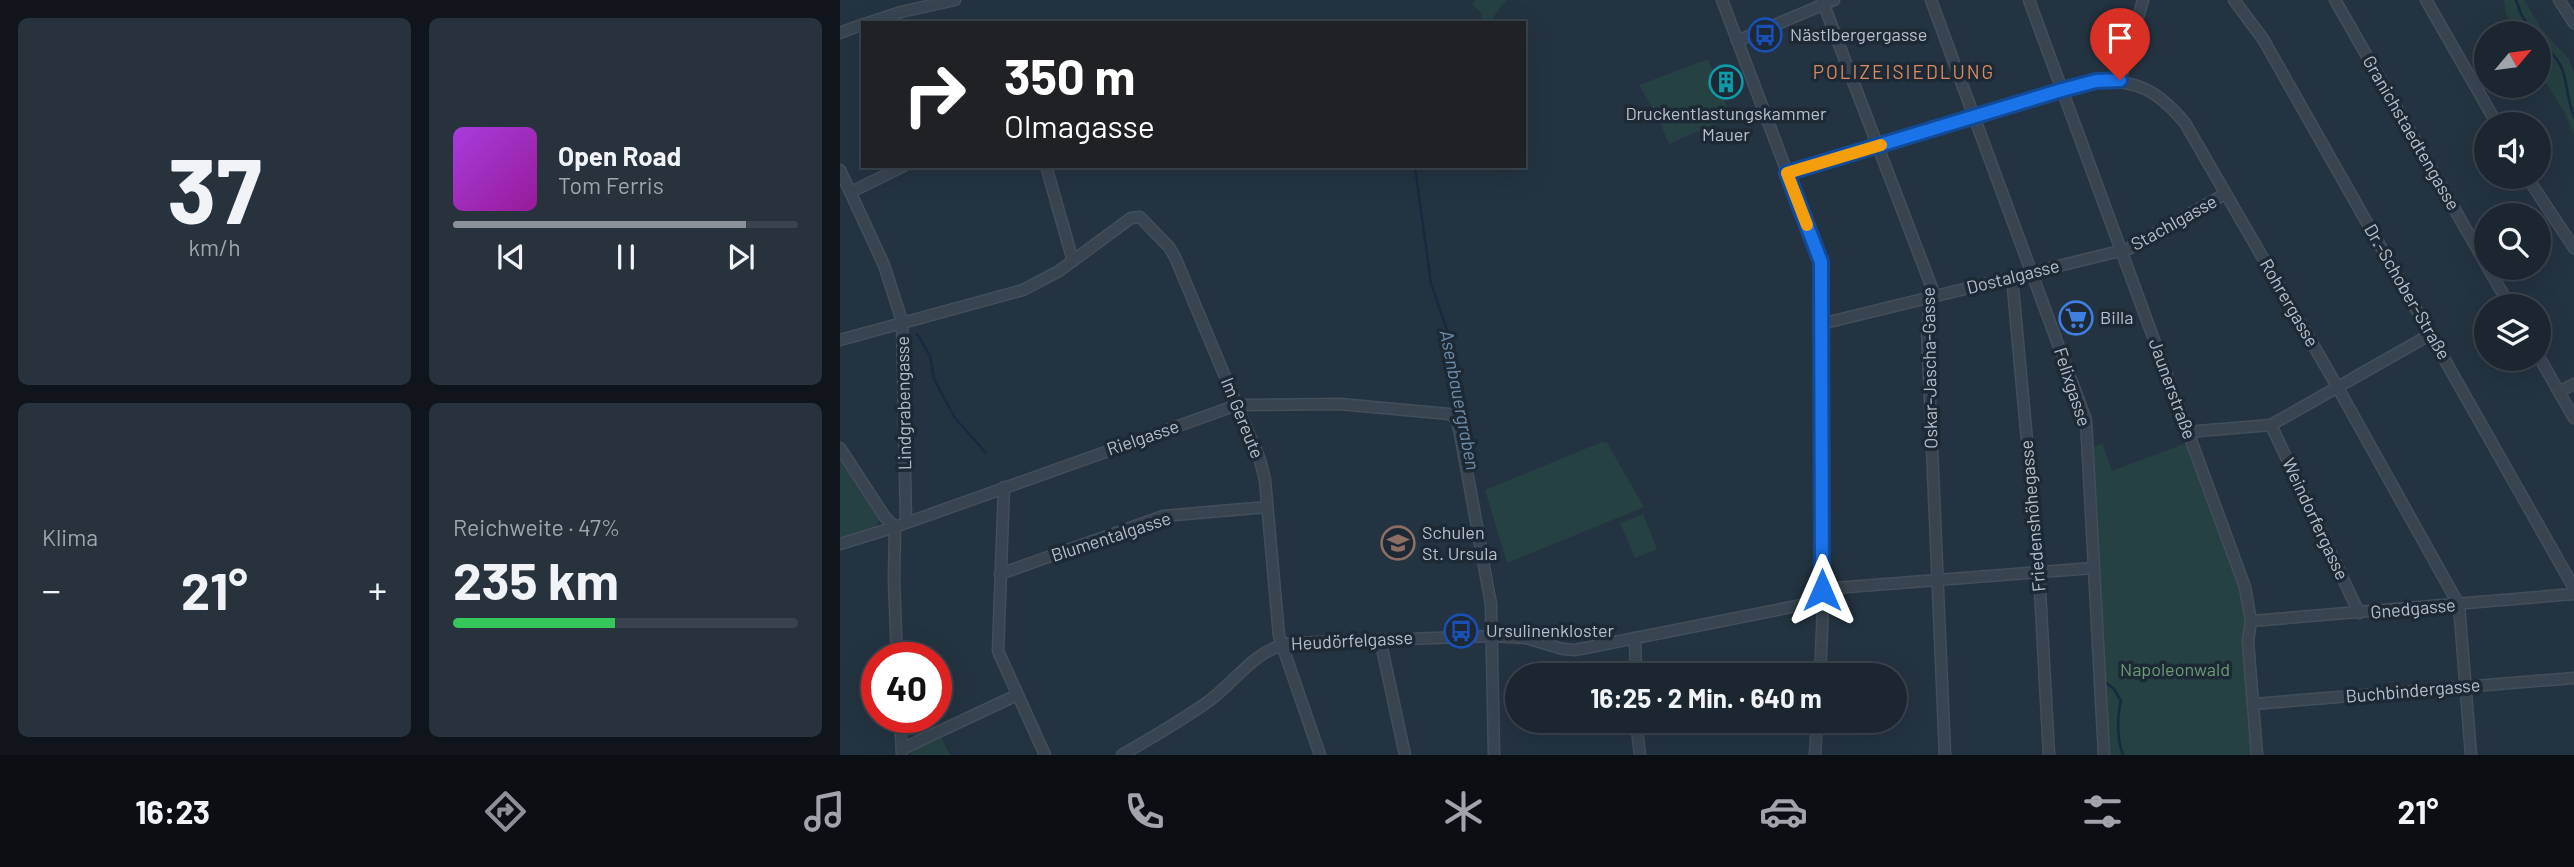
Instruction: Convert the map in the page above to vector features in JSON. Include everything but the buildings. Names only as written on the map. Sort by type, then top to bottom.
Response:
[{"type":"street","points":[[874,21],[955,0]]},
{"type":"street","points":[[1722,0],[1821,262],[1820,663]]},
{"type":"street","name":"Felixgasse","points":[[1931,0],[2086,420],[2104,755]]},
{"type":"street","name":"Jaunerstraße","points":[[2029,0],[2245,587],[2251,621],[2248,641],[2257,755]]},
{"type":"street","points":[[2120,80],[2143,0]]},
{"type":"street","name":"Dr.-Schober-Straße","points":[[2234,0],[2263,39],[2574,587]]},
{"type":"street","points":[[2241,0],[2263,39]]},
{"type":"street","name":"Granichstaedtengasse","points":[[2334,0],[2474,244]]},
{"type":"street","points":[[2426,0],[2490,112]]},
{"type":"street","points":[[2558,0],[2574,23]]},
{"type":"street","points":[[1737,41],[1826,2]]},
{"type":"street","name":"Oskar-Jascha-Gasse","points":[[1826,2],[1877,147],[1932,288],[1927,330],[1945,755]]},
{"type":"street","points":[[840,33],[861,25]]},
{"type":"street","name":"Rohrergasse","points":[[1787,173],[2096,81],[2120,80],[2155,93],[2172,107],[2185,123],[2459,605]]},
{"type":"street","points":[[851,192],[900,168]]},
{"type":"street","points":[[840,340],[902,321],[1012,294],[1059,271],[1073,261],[1047,168]]},
{"type":"street","name":"Lindgrabengasse","points":[[840,170],[884,265],[902,321],[906,522]]},
{"type":"street","points":[[2536,189],[2574,248]]},
{"type":"street","name":"Stachlgasse","points":[[2122,250],[2225,194]]},
{"type":"street","name":"Im Gereute","points":[[1073,261],[1122,223],[1137,216],[1172,251],[1263,469],[1275,609],[1282,645],[1320,755]]},
{"type":"street","name":"Dostalgasse","points":[[1821,324],[2122,250]]},
{"type":"street","name":"Friedenshöhegasse","points":[[2012,277],[2039,572],[2049,755]]},
{"type":"street","points":[[2189,434],[2271,425],[2431,334]]},
{"type":"street","points":[[2547,371],[2574,418]]},
{"type":"street","points":[[2559,392],[2574,384]]},
{"type":"street","name":"Rielgasse","points":[[840,544],[895,527],[1237,405],[1340,404],[1449,414],[1456,418],[1492,604],[1493,636]]},
{"type":"street","name":"Weindorfergasse","points":[[2271,425],[2359,613]]},
{"type":"street","points":[[840,448],[885,517],[895,527],[896,642]]},
{"type":"street","points":[[1004,487],[998,651],[1045,755]]},
{"type":"street","name":"Blumentalgasse","points":[[1000,574],[1163,516],[1267,507]]},
{"type":"street","name":"Heudörfelgasse","points":[[1122,755],[1205,703],[1256,658],[1275,646],[1380,639],[1493,636],[1531,639],[1569,650],[1635,638],[1822,595],[1937,580],[2093,568]]},
{"type":"street","name":"Gnedgasse","points":[[2251,621],[2574,594]]},
{"type":"street","points":[[2459,605],[2471,755]]},
{"type":"street","points":[[1493,636],[1494,755]]},
{"type":"street","points":[[1635,638],[1636,663]]},
{"type":"street","points":[[1380,639],[1405,755]]},
{"type":"street","name":"Buchbindergasse","points":[[2253,704],[2574,678]]},
{"type":"street","points":[[901,733],[902,752],[1017,695]]},
{"type":"street","points":[[1637,733],[1640,755]]},
{"type":"street","points":[[1815,755],[1816,733]]},
{"type":"green space","points":[[1475,0],[1506,0],[1490,21],[1483,21],[1482,13],[1472,5]]},
{"type":"green space","points":[[2504,0],[2524,0],[2537,21],[2510,21]]},
{"type":"green space","points":[[2552,41],[2569,59],[2574,72],[2574,135],[2565,113],[2552,92]]},
{"type":"green space","points":[[1708,59],[1731,117],[1669,144],[1639,85]]},
{"type":"green space","points":[[1602,442],[1607,443],[1644,507],[1507,563],[1485,490]]},
{"type":"green space","name":"Napoleonwald","points":[[2102,443],[2112,471],[2186,443],[2238,576],[2244,611],[2254,755],[2107,755],[2092,448]]},
{"type":"green space","points":[[840,459],[880,518],[877,526],[840,538]]},
{"type":"green space","points":[[1643,514],[1657,549],[1635,558],[1620,523]]},
{"type":"green space","points":[[941,737],[950,755],[910,755],[909,751]]},
{"type":"waterway","points":[[2516,0],[2525,21]]},
{"type":"waterway","points":[[2552,54],[2562,68],[2574,117]]},
{"type":"waterway","name":"Asenbauergraben","points":[[1415,168],[1431,284],[1452,344],[1460,382],[1465,433]]},
{"type":"waterway","points":[[917,334],[930,356],[934,379],[955,418],[986,453]]},
{"type":"waterway","name":"Asenbauergraben","points":[[1487,550],[1495,594]]},
{"type":"waterway","points":[[2105,682],[2114,689],[2121,701],[2118,728],[2123,755]]},
{"type":"slow traffic","points":[[1807,225],[1787,173],[1881,145]]},
{"type":"place","name":"Nästlbergergasse","points":[[1765,35]]},
{"type":"place","name":"Druckentlastungskammer Mauer","points":[[1726,82]]},
{"type":"place","name":"Billa","points":[[2076,318]]},
{"type":"place","name":"Schulen St. Ursula","points":[[1398,543]]},
{"type":"place","name":"Ursulinenkloster","points":[[1461,631]]},
{"type":"district","name":"POLIZEISIEDLUNG","points":[[1904,72]]},
{"type":"route","points":[[1822,590],[1821,262],[1787,173],[2062,90],[2096,81],[2120,80]]}]
